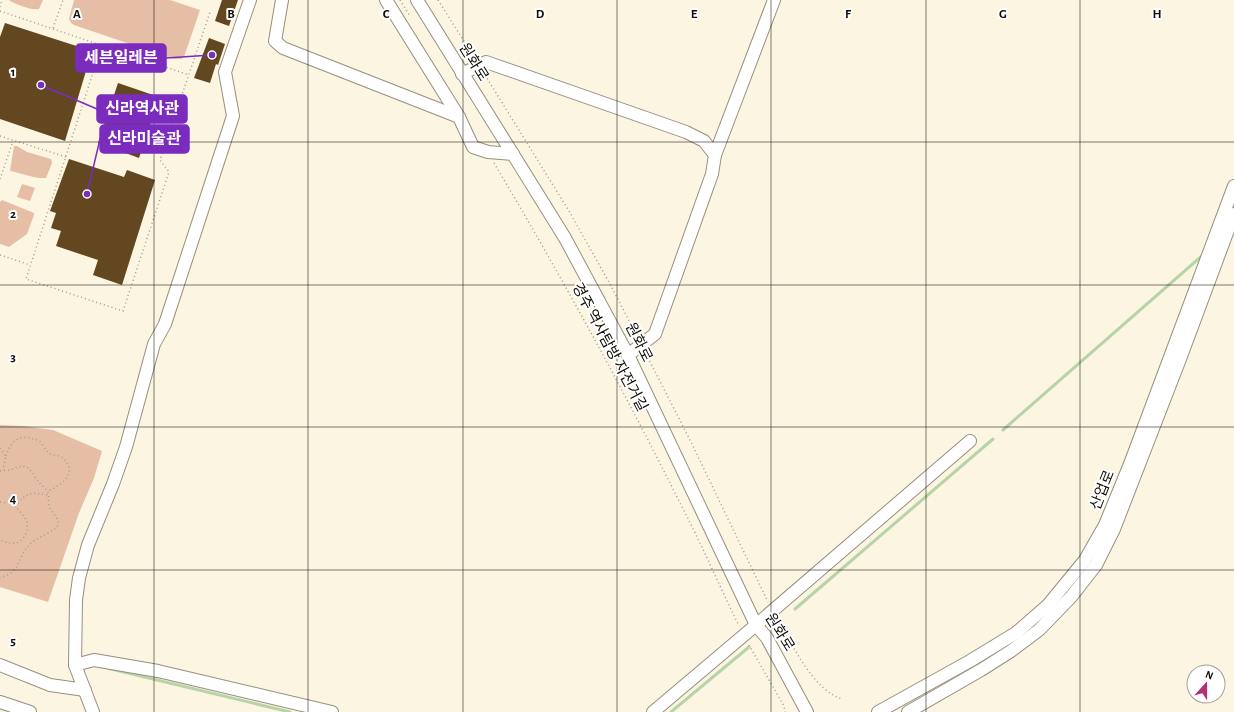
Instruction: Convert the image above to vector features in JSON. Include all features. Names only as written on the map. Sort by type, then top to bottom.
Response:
[{"type":"street","points":[[93,712],[75,665],[76,600],[82,567],[88,545],[113,484],[154,344],[165,324],[233,116],[225,72],[250,0]]},
{"type":"street","points":[[282,0],[276,41],[283,48],[459,118]]},
{"type":"street","points":[[386,0],[459,118],[473,146],[488,152],[513,154]]},
{"type":"street","name":"원화로","points":[[417,0],[565,238],[628,355],[756,625],[767,638],[807,712]]},
{"type":"street","points":[[628,355],[655,334],[712,174],[715,155],[774,0]]},
{"type":"street","points":[[462,74],[486,62],[686,132],[704,141],[715,155]]},
{"type":"street","name":"산업로","points":[[878,712],[970,661],[1016,633],[1048,605],[1085,560],[1105,525],[1130,464],[1234,186]]},
{"type":"street","name":"산업로","points":[[908,712],[982,670],[1011,651],[1033,634],[1071,597],[1096,565],[1114,529],[1234,214]]},
{"type":"street","points":[[652,712],[756,625],[970,441]]},
{"type":"street","points":[[75,665],[94,660],[158,670],[332,712]]},
{"type":"street","points":[[0,665],[50,685],[85,690]]},
{"type":"street","points":[[0,702],[30,712]]},
{"type":"path","points":[[0,6],[2,0]]},
{"type":"path","points":[[53,29],[63,0]]},
{"type":"path","points":[[400,0],[412,19]]},
{"type":"path","points":[[0,11],[189,75]]},
{"type":"path","points":[[102,45],[26,279],[123,311],[170,172],[160,160],[210,12]]},
{"type":"path","points":[[0,136],[66,157]]},
{"type":"path","points":[[0,179],[13,140]]},
{"type":"path","name":"경주 역사탐방 자전거길","points":[[488,152],[547,252],[608,364],[681,504],[743,636],[784,706],[785,712]]},
{"type":"path","points":[[0,255],[31,266]]},
{"type":"path","points":[[3,470],[9,447],[15,440],[26,438],[38,440],[47,452],[62,457],[70,468],[66,480],[48,491]]},
{"type":"path","points":[[0,448],[6,456]]},
{"type":"path","points":[[0,471],[11,470],[23,466],[29,468],[48,491],[50,508],[58,520],[58,526],[55,530],[39,537],[29,544],[23,552],[19,564],[14,571],[7,576],[0,576]]},
{"type":"path","points":[[15,506],[25,496],[33,493],[48,495]]},
{"type":"path","points":[[0,502],[14,504],[27,522],[27,532],[23,538],[16,543],[8,543],[0,540]]},
{"type":"shaded area","points":[[9,0],[43,0],[39,9],[32,9]]},
{"type":"shaded area","points":[[74,0],[170,0],[200,10],[184,57],[181,59],[174,59],[74,25],[69,19]]},
{"type":"shaded area","points":[[14,146],[17,146],[27,152],[51,159],[52,163],[46,178],[32,177],[10,171]]},
{"type":"shaded area","points":[[22,184],[35,188],[30,201],[17,197]]},
{"type":"shaded area","points":[[2,200],[34,213],[27,234],[9,247],[0,244],[0,202]]},
{"type":"shaded area","points":[[0,425],[53,430],[102,451],[94,478],[79,513],[48,602],[0,587]]},
{"type":"building","points":[[222,0],[238,0],[229,26],[215,21]]},
{"type":"building","points":[[5,23],[92,51],[65,141],[0,119],[0,37]]},
{"type":"building","points":[[209,38],[225,44],[218,65],[216,64],[210,83],[194,78]]},
{"type":"building","points":[[118,83],[159,97],[139,158],[98,143]]},
{"type":"building","points":[[69,159],[124,177],[127,170],[155,180],[122,285],[93,275],[98,260],[56,246],[61,231],[51,228],[56,213],[50,211]]},
{"type":"waterway","points":[[1003,430],[1204,254]]},
{"type":"waterway","points":[[795,609],[993,439]]},
{"type":"waterway","points":[[671,712],[749,647]]},
{"type":"waterway","points":[[107,668],[290,712]]},
{"type":"place","name":"세븐일레븐","points":[[212,55]]},
{"type":"place","name":"신라역사관","points":[[41,85]]},
{"type":"place","name":"신라미술관","points":[[87,194]]}]
